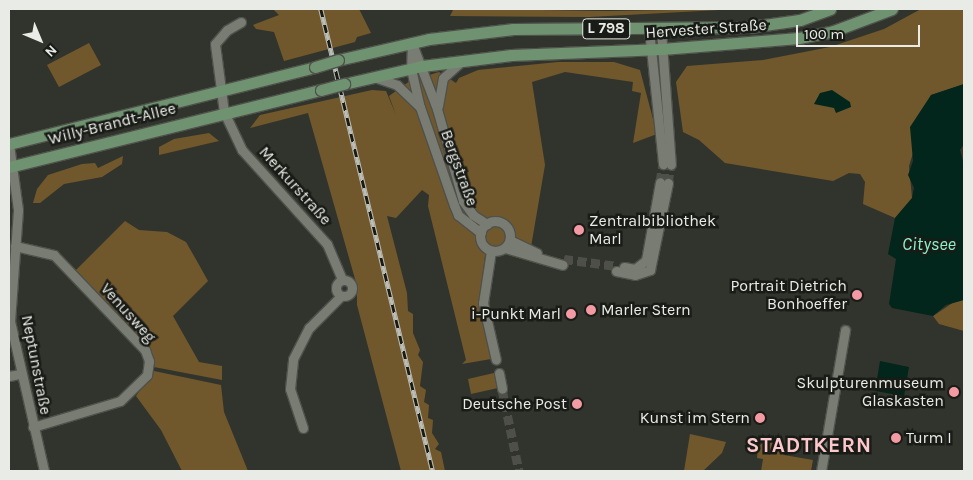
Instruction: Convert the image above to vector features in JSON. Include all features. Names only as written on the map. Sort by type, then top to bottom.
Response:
[{"type":"main road","name":"Hervester Straße","points":[[315,67],[412,42],[514,29],[661,30],[750,27],[800,20],[830,9]]},
{"type":"main road","name":"Hervester Straße","points":[[398,72],[463,60],[574,50],[662,50],[799,38],[831,32],[892,9]]},
{"type":"main road","name":"Willy-Brandt-Allee","points":[[9,144],[315,67]]},
{"type":"main road","name":"Willy-Brandt-Allee","points":[[11,167],[224,112],[398,72]]},
{"type":"street","points":[[224,112],[215,44],[227,30],[241,22]]},
{"type":"street","points":[[648,30],[649,50],[667,165],[661,30]]},
{"type":"street","name":"Bergstraße","points":[[412,42],[420,107],[458,215],[481,233]]},
{"type":"street","name":"Bergstraße","points":[[437,108],[443,78],[463,60]]},
{"type":"street","name":"Bergstraße","points":[[416,68],[437,108],[463,202],[473,215],[487,224],[504,224],[507,244],[526,257],[563,262]]},
{"type":"street","name":"Bergstraße","points":[[374,77],[397,85],[420,107]]},
{"type":"street","name":"Merkurstraße","points":[[224,112],[242,150],[327,244],[342,280],[335,290],[341,296],[309,328],[293,359],[292,398],[303,428]]},
{"type":"street","name":"Neptunstraße","points":[[9,144],[18,210],[15,246],[10,264],[10,322],[19,374],[44,471]]},
{"type":"street","points":[[664,182],[654,263],[643,274],[627,273],[616,268],[635,269],[646,260],[664,182]]},
{"type":"street","name":"Bergstraße","points":[[487,224],[481,233],[483,246],[491,251]]},
{"type":"street","points":[[496,360],[483,303],[491,251],[507,244]]},
{"type":"street","name":"Venusweg","points":[[15,246],[54,255],[145,350],[149,361],[147,375],[120,401],[33,427]]},
{"type":"street","points":[[821,471],[845,330]]},
{"type":"street","points":[[499,373],[502,389]]},
{"type":"street","points":[[9,376],[19,374]]},
{"type":"shaded area","points":[[273,9],[359,9],[371,33],[357,37],[355,42],[284,61],[274,32],[256,29],[253,25],[279,15]]},
{"type":"shaded area","points":[[738,9],[589,17],[450,16],[453,10],[607,11]]},
{"type":"shaded area","points":[[921,9],[964,9],[964,84],[931,95],[909,166],[912,198],[895,218],[863,204],[865,182],[860,174],[849,173],[833,181],[725,163],[699,140],[683,132],[676,82],[687,66],[763,60],[830,47],[884,29]]},
{"type":"shaded area","points":[[89,43],[101,65],[59,87],[47,65]]},
{"type":"shaded area","points":[[558,62],[614,62],[640,70],[657,134],[633,143],[641,93],[632,91],[633,82],[565,72],[532,82],[545,165],[531,247],[516,237],[485,256],[479,303],[491,359],[462,364],[466,360],[428,206],[429,195],[422,190],[396,218],[387,216],[407,293],[408,311],[413,314],[413,333],[420,350],[418,355],[423,362],[420,386],[426,390],[424,402],[429,405],[428,418],[433,420],[432,433],[439,444],[435,449],[441,452],[445,471],[401,471],[357,305],[357,286],[308,113],[250,128],[260,115],[372,90],[386,91],[396,115],[389,96],[410,81],[439,72],[456,83],[459,78],[478,70]]},
{"type":"shaded area","points":[[209,133],[219,141],[159,155],[159,147],[174,139]]},
{"type":"shaded area","points":[[123,156],[122,164],[102,177],[64,184],[40,203],[33,203],[37,189],[48,175],[82,164],[95,163],[98,168]]},
{"type":"shaded area","points":[[125,221],[139,230],[167,232],[186,242],[208,281],[173,316],[199,362],[222,366],[222,380],[154,367],[149,349],[138,335],[74,272]]},
{"type":"shaded area","points":[[957,300],[964,300],[964,331],[939,324],[933,316]]},
{"type":"shaded area","points":[[154,371],[221,385],[224,412],[248,471],[182,471],[161,430],[136,396]]},
{"type":"shaded area","points":[[494,373],[498,388],[471,394],[468,379]]},
{"type":"shaded area","points":[[690,434],[726,442],[722,453],[703,471],[684,471]]},
{"type":"shaded area","points":[[765,441],[772,441],[784,455],[813,460],[811,471],[761,471],[763,459],[757,458],[758,447]]},
{"type":"water","name":"Citysee","points":[[964,84],[964,144],[960,150],[964,165],[964,300],[946,305],[933,316],[892,308],[889,304],[896,259],[888,254],[895,218],[912,198],[914,188],[908,175],[913,161],[910,127],[931,95]]},
{"type":"water","points":[[832,90],[850,102],[851,107],[836,113],[834,108],[814,104],[820,93]]},
{"type":"water","points":[[880,361],[909,367],[904,396],[875,391]]},
{"type":"tunnel","points":[[660,182],[663,164]]},
{"type":"tunnel","points":[[668,183],[671,165]]},
{"type":"tunnel","points":[[564,259],[617,266]]},
{"type":"tunnel","points":[[502,389],[519,471]]},
{"type":"railway","points":[[321,9],[433,471]]},
{"type":"place","name":"Zentralbibliothek Marl","points":[[579,230]]},
{"type":"place","name":"Portrait Dietrich Bonhoeffer","points":[[857,295]]},
{"type":"place","name":"Marler Stern","points":[[591,310]]},
{"type":"place","name":"i-Punkt Marl","points":[[571,314]]},
{"type":"place","name":"Skulpturenmuseum Glaskasten","points":[[954,392]]},
{"type":"place","name":"Deutsche Post","points":[[577,404]]},
{"type":"place","name":"Kunst im Stern","points":[[760,418]]},
{"type":"place","name":"Turm I","points":[[896,438]]},
{"type":"district","name":"STADTKERN","points":[[809,445]]}]
